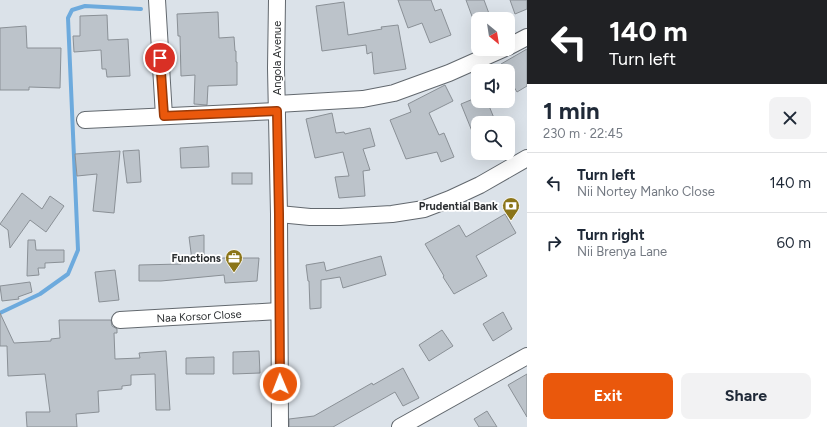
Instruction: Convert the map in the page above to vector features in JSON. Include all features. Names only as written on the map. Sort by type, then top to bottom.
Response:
[{"type":"street","points":[[157,0],[164,116]]},
{"type":"street","name":"Angola Avenue","points":[[277,0],[280,427]]},
{"type":"street","points":[[515,43],[527,37]]},
{"type":"street","points":[[85,120],[164,116],[363,99],[394,93],[449,73],[487,56]]},
{"type":"street","points":[[279,214],[310,217],[340,217],[392,214],[424,209],[450,199],[527,158]]},
{"type":"street","name":"Naa Korsor Close","points":[[120,320],[279,312]]},
{"type":"street","points":[[400,427],[527,356]]},
{"type":"building","points":[[398,0],[431,0],[435,11],[441,9],[451,35],[430,43],[422,23],[408,28]]},
{"type":"building","points":[[466,0],[484,0],[488,12],[471,12],[471,14]]},
{"type":"building","points":[[510,0],[527,0],[527,9],[515,14]]},
{"type":"building","points":[[344,2],[348,35],[382,29],[381,27],[398,25],[406,69],[374,74],[372,52],[367,54],[366,45],[322,51],[316,6]]},
{"type":"building","points":[[218,12],[219,38],[234,37],[237,62],[237,85],[208,86],[207,105],[194,104],[195,75],[181,76],[180,36],[178,36],[177,14]]},
{"type":"building","points":[[107,15],[108,40],[128,39],[130,76],[107,77],[106,69],[102,69],[101,50],[74,52],[73,36],[80,36],[80,16]]},
{"type":"building","points":[[26,26],[27,48],[61,48],[60,88],[29,87],[29,90],[0,90],[0,28]]},
{"type":"building","points":[[527,49],[527,86],[517,92],[515,89],[515,64],[501,64]]},
{"type":"building","points":[[445,85],[453,101],[429,113],[439,135],[444,133],[454,157],[441,162],[437,152],[406,159],[390,120],[411,112],[408,104]]},
{"type":"building","points":[[471,100],[471,108],[490,108],[493,116],[471,116],[471,129],[461,104]]},
{"type":"building","points":[[332,113],[336,133],[344,132],[345,134],[370,128],[375,146],[363,149],[370,170],[363,171],[365,196],[339,198],[335,177],[349,176],[343,152],[315,158],[306,119]]},
{"type":"building","points":[[208,146],[209,167],[181,168],[180,148]]},
{"type":"building","points":[[139,150],[141,182],[127,183],[123,151]]},
{"type":"building","points":[[120,151],[114,213],[93,211],[97,174],[77,176],[75,154]]},
{"type":"building","points":[[232,173],[252,173],[252,184],[232,184]]},
{"type":"building","points":[[22,193],[42,209],[50,196],[64,206],[46,232],[30,220],[10,248],[8,230],[0,224]]},
{"type":"building","points":[[505,214],[516,233],[476,256],[487,276],[454,294],[425,244],[459,225],[466,237]]},
{"type":"building","points":[[204,235],[204,258],[259,258],[257,281],[225,283],[224,275],[161,281],[139,281],[139,265],[181,264],[181,261],[192,260],[189,237]]},
{"type":"building","points":[[28,240],[35,240],[36,250],[64,250],[64,262],[45,263],[45,268],[38,268],[39,275],[27,276]]},
{"type":"building","points":[[381,256],[386,275],[343,288],[340,277],[321,280],[321,308],[310,309],[309,281],[306,265],[324,262],[326,271]]},
{"type":"building","points":[[115,270],[119,300],[99,302],[95,272]]},
{"type":"building","points":[[30,282],[32,292],[18,297],[19,299],[2,301],[0,286]]},
{"type":"building","points":[[503,312],[512,329],[493,341],[483,324]]},
{"type":"building","points":[[0,313],[14,343],[51,341],[51,339],[60,338],[59,320],[111,320],[112,326],[117,329],[117,333],[114,333],[115,359],[140,358],[139,353],[166,351],[170,410],[156,410],[155,374],[131,375],[131,385],[122,386],[122,389],[98,391],[99,412],[76,414],[77,427],[27,427],[26,412],[50,412],[45,374],[8,376],[7,346],[0,346]]},
{"type":"building","points":[[442,330],[453,346],[429,361],[419,345]]},
{"type":"building","points":[[259,351],[260,373],[233,374],[233,352]]},
{"type":"building","points":[[214,357],[214,374],[186,374],[186,358]]},
{"type":"building","points":[[403,368],[419,398],[403,406],[395,392],[333,427],[289,427],[289,419],[314,416],[372,383],[373,385]]},
{"type":"building","points":[[527,374],[527,417],[508,385]]},
{"type":"building","points":[[487,411],[497,427],[479,427],[474,419]]},
{"type":"waterway","points":[[0,313],[40,294],[68,274],[78,250],[68,18],[72,10],[85,6],[141,9]]},
{"type":"place","name":"Prudential Bank","points":[[511,221]]},
{"type":"place","name":"Functions","points":[[234,273]]},
{"type":"route","points":[[160,58],[164,116],[277,111],[280,384]]}]
